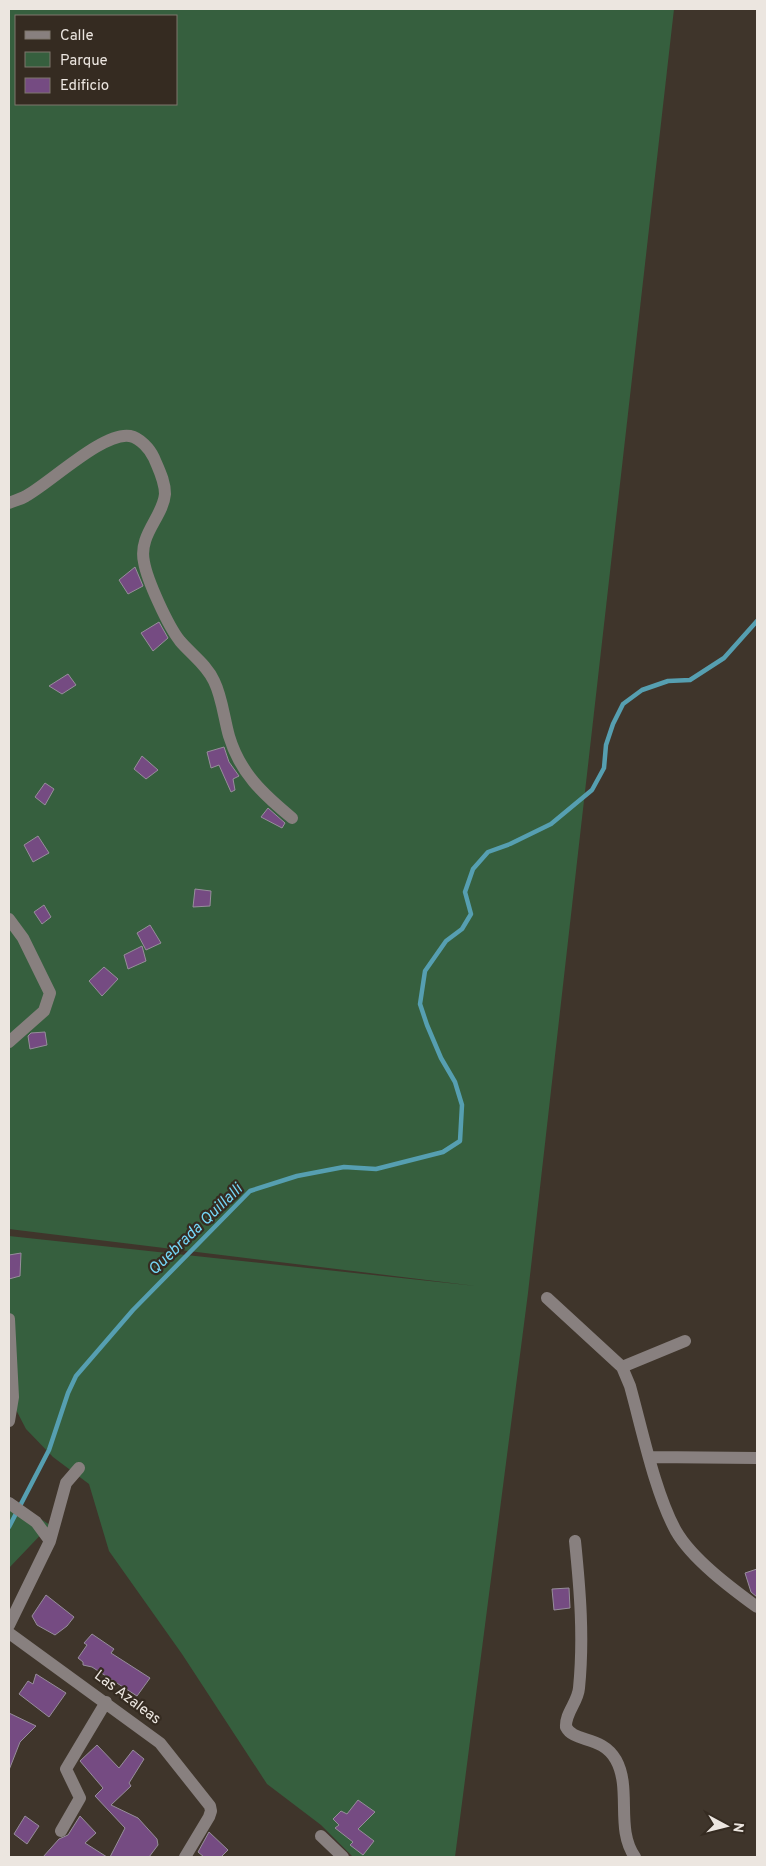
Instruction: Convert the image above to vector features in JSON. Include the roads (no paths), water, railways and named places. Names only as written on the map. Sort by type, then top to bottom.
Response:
[{"type":"street","points":[[9,503],[27,496],[91,450],[112,440],[130,436],[140,440],[152,453],[164,482],[165,492],[164,501],[145,542],[143,560],[150,582],[179,640],[206,668],[214,681],[234,751],[252,781],[261,792],[292,818]]},
{"type":"street","points":[[9,919],[23,938],[50,992],[44,1011],[9,1042]]},
{"type":"street","points":[[547,1298],[622,1367],[630,1386],[667,1511],[677,1532],[712,1570],[757,1606]]},
{"type":"street","points":[[9,1319],[13,1397],[9,1421]]},
{"type":"street","points":[[622,1367],[685,1340]]},
{"type":"street","points":[[650,1457],[757,1458]]},
{"type":"street","points":[[9,1625],[50,1541],[66,1483],[80,1468]]},
{"type":"street","points":[[9,1503],[36,1522],[50,1541]]},
{"type":"street","points":[[575,1541],[582,1611],[580,1683],[577,1698],[567,1717],[566,1727],[572,1735],[602,1745],[615,1758],[621,1776],[625,1833],[635,1857]]},
{"type":"street","name":"Las Azaleas","points":[[9,1633],[106,1702],[160,1744],[210,1806],[209,1817],[185,1857]]},
{"type":"street","points":[[61,1831],[80,1798],[66,1769],[106,1702]]},
{"type":"street","points":[[321,1836],[343,1857]]},
{"type":"waterway","name":"Quebrada Quillalli","points":[[9,1527],[49,1450],[68,1393],[76,1376],[133,1310],[250,1191],[297,1176],[344,1167],[376,1169],[443,1152],[460,1141],[462,1105],[455,1082],[441,1058],[420,1004],[425,971],[446,941],[462,929],[471,914],[465,892],[473,869],[488,852],[510,844],[551,824],[592,790],[604,768],[606,745],[613,724],[623,704],[642,690],[668,681],[690,680],[724,658],[757,621]]}]
